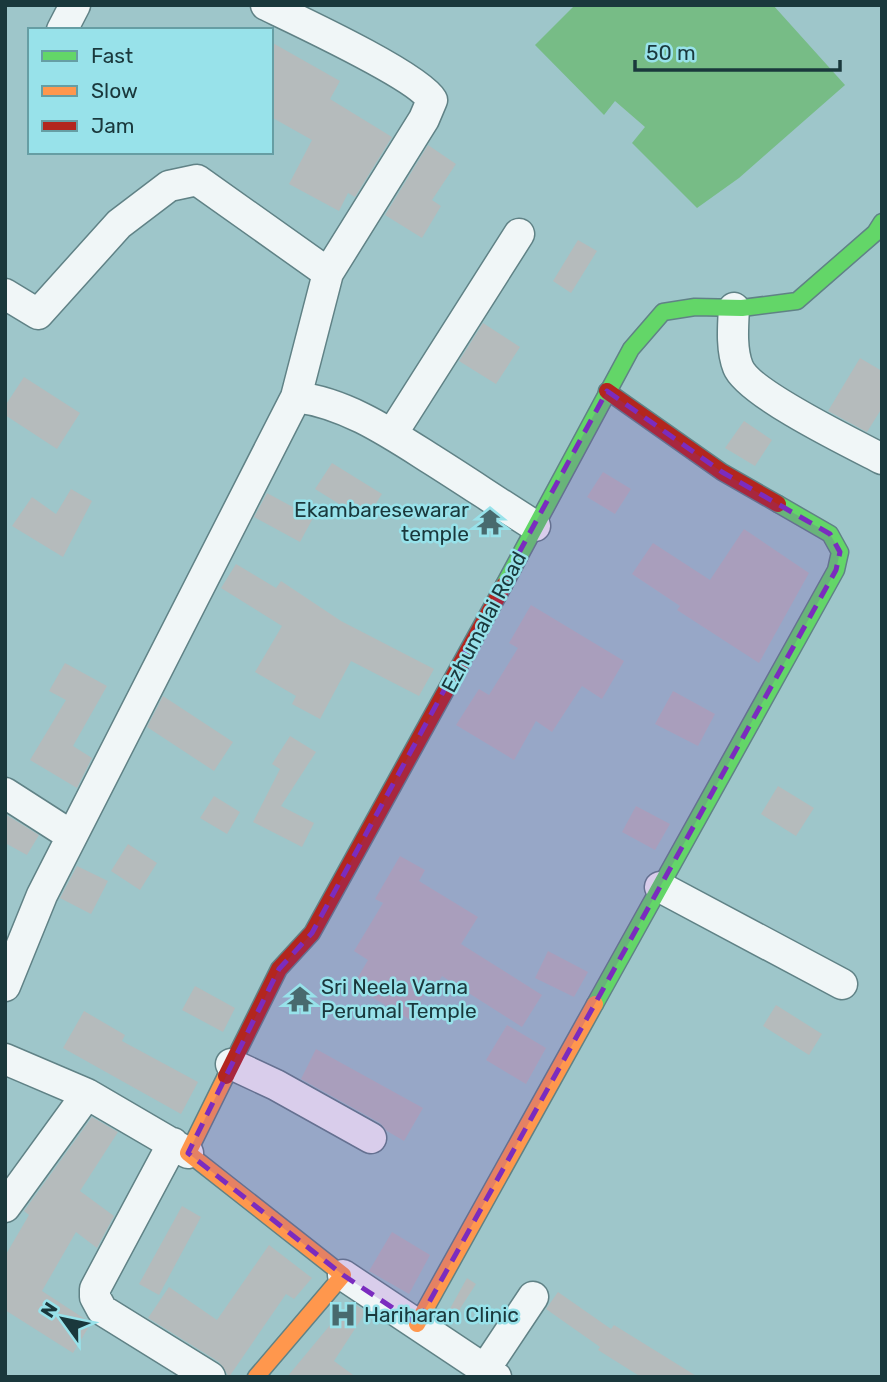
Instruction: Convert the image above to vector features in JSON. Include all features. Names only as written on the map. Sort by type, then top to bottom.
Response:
[{"type":"street","points":[[63,28],[75,5]]},
{"type":"street","points":[[5,986],[42,894],[296,397],[328,273],[424,119],[432,100],[427,91],[395,72],[266,5]]},
{"type":"street","points":[[5,294],[38,314],[119,224],[169,187],[197,180],[328,273]]},
{"type":"street","name":"Ezhumalai Road","points":[[180,1148],[231,1065],[279,969],[312,933],[319,921],[631,349],[663,312],[695,307],[734,308],[796,301],[875,233],[882,222]]},
{"type":"street","points":[[392,434],[519,234]]},
{"type":"street","points":[[734,308],[733,337],[738,369],[761,392],[882,460]]},
{"type":"street","points":[[417,1324],[836,570],[840,552],[830,534],[722,472],[607,391]]},
{"type":"street","points":[[296,397],[314,399],[354,414],[392,434],[535,526]]},
{"type":"street","points":[[5,793],[72,836]]},
{"type":"street","points":[[660,887],[842,984]]},
{"type":"street","points":[[5,1059],[88,1094],[180,1148],[343,1275],[490,1373],[533,1297]]},
{"type":"street","points":[[231,1065],[276,1084],[371,1138]]},
{"type":"street","points":[[5,1207],[88,1094]]},
{"type":"street","points":[[180,1148],[95,1289],[95,1297],[102,1310],[210,1377]]},
{"type":"street","points":[[256,1377],[343,1275]]},
{"type":"highlighted area","points":[[607,391],[722,472],[830,534],[840,552],[836,570],[417,1324],[343,1275],[188,1153],[279,969],[312,933]]},
{"type":"shaded area","points":[[575,5],[773,5],[845,85],[739,178],[697,208],[632,143],[645,127],[615,101],[604,115],[535,45]]},
{"type":"building","points":[[273,43],[340,81],[330,99],[392,137],[355,197],[348,193],[339,211],[289,184],[312,140],[273,118]]},
{"type":"building","points":[[428,145],[456,164],[432,200],[441,206],[422,238],[385,215]]},
{"type":"building","points":[[578,240],[597,251],[571,293],[553,281]]},
{"type":"building","points":[[483,323],[520,347],[496,384],[459,361]]},
{"type":"building","points":[[860,358],[882,371],[882,408],[867,432],[828,411]]},
{"type":"building","points":[[24,377],[80,413],[57,449],[5,415],[5,406]]},
{"type":"building","points":[[744,421],[772,440],[755,466],[725,448]]},
{"type":"building","points":[[332,463],[382,494],[365,520],[315,489]]},
{"type":"building","points":[[603,472],[631,489],[615,514],[587,497]]},
{"type":"building","points":[[71,489],[92,501],[63,557],[12,526],[32,497],[56,514]]},
{"type":"building","points":[[267,493],[313,518],[300,542],[254,517]]},
{"type":"building","points":[[744,529],[809,573],[759,663],[677,610],[680,606],[632,574],[653,543],[710,580]]},
{"type":"building","points":[[236,564],[276,588],[281,581],[341,621],[434,669],[419,696],[351,661],[320,719],[292,704],[296,696],[255,672],[282,626],[221,588]]},
{"type":"building","points":[[531,605],[624,661],[602,699],[582,686],[552,732],[536,721],[514,760],[456,725],[479,689],[489,695],[518,648],[509,643]]},
{"type":"building","points":[[65,663],[107,686],[73,746],[92,758],[77,788],[30,760],[66,700],[49,691]]},
{"type":"building","points":[[673,691],[715,714],[698,746],[655,724]]},
{"type":"building","points":[[163,696],[233,742],[214,771],[147,727]]},
{"type":"building","points":[[290,736],[316,752],[281,806],[314,823],[302,847],[253,822],[280,769],[272,764]]},
{"type":"building","points":[[778,786],[814,808],[796,836],[761,814]]},
{"type":"building","points":[[214,796],[240,812],[227,834],[200,818]]},
{"type":"building","points":[[636,806],[670,824],[655,850],[622,832]]},
{"type":"building","points":[[5,814],[39,835],[27,855],[5,843]]},
{"type":"building","points":[[128,844],[157,863],[140,890],[111,871]]},
{"type":"building","points":[[400,856],[425,870],[419,881],[478,917],[461,944],[542,995],[522,1027],[442,976],[431,994],[426,991],[409,1019],[353,986],[368,960],[354,951],[383,903],[375,899]]},
{"type":"building","points":[[77,866],[108,881],[91,914],[60,898]]},
{"type":"building","points":[[548,951],[588,972],[574,997],[535,978]]},
{"type":"building","points":[[195,986],[235,1008],[223,1032],[182,1010]]},
{"type":"building","points":[[776,1005],[822,1034],[809,1055],[763,1026]]},
{"type":"building","points":[[84,1011],[125,1035],[122,1041],[198,1082],[181,1114],[63,1048]]},
{"type":"building","points":[[507,1025],[546,1048],[526,1084],[486,1060]]},
{"type":"building","points":[[316,1049],[423,1108],[404,1141],[387,1131],[380,1123],[301,1079]]},
{"type":"building","points":[[92,1117],[118,1132],[80,1191],[114,1216],[97,1248],[76,1232],[42,1291],[91,1323],[73,1353],[5,1310],[5,1256],[29,1215],[24,1211]]},
{"type":"building","points":[[182,1206],[201,1217],[159,1295],[139,1284]]},
{"type":"building","points":[[392,1232],[430,1255],[409,1294],[369,1271]]},
{"type":"building","points":[[269,1245],[312,1278],[294,1299],[286,1294],[229,1377],[219,1362],[148,1318],[169,1287],[217,1320]]},
{"type":"building","points":[[467,1278],[476,1284],[454,1318],[447,1314]]},
{"type":"building","points":[[558,1292],[611,1329],[614,1325],[698,1377],[641,1377],[598,1350],[600,1347],[546,1309]]},
{"type":"building","points":[[350,1301],[366,1312],[334,1361],[356,1377],[287,1377]]},
{"type":"traffic: fast","points":[[504,585],[631,349],[663,312],[695,307],[742,308],[797,301],[875,233],[882,222]]},
{"type":"traffic: fast","points":[[595,1004],[836,570],[840,552],[830,534],[778,504]]},
{"type":"traffic: slow","points":[[417,1324],[595,1004]]},
{"type":"traffic: slow","points":[[226,1076],[188,1153],[343,1275],[256,1377]]},
{"type":"traffic: jam","points":[[607,391],[722,472],[778,504]]},
{"type":"traffic: jam","points":[[226,1076],[279,969],[312,933],[504,585]]},
{"type":"place","name":"Ekambaresewarar temple","points":[[490,522]]},
{"type":"place","name":"Sri Neela Varna Perumal Temple","points":[[300,999]]},
{"type":"place","name":"Hariharan Clinic","points":[[343,1315]]}]
